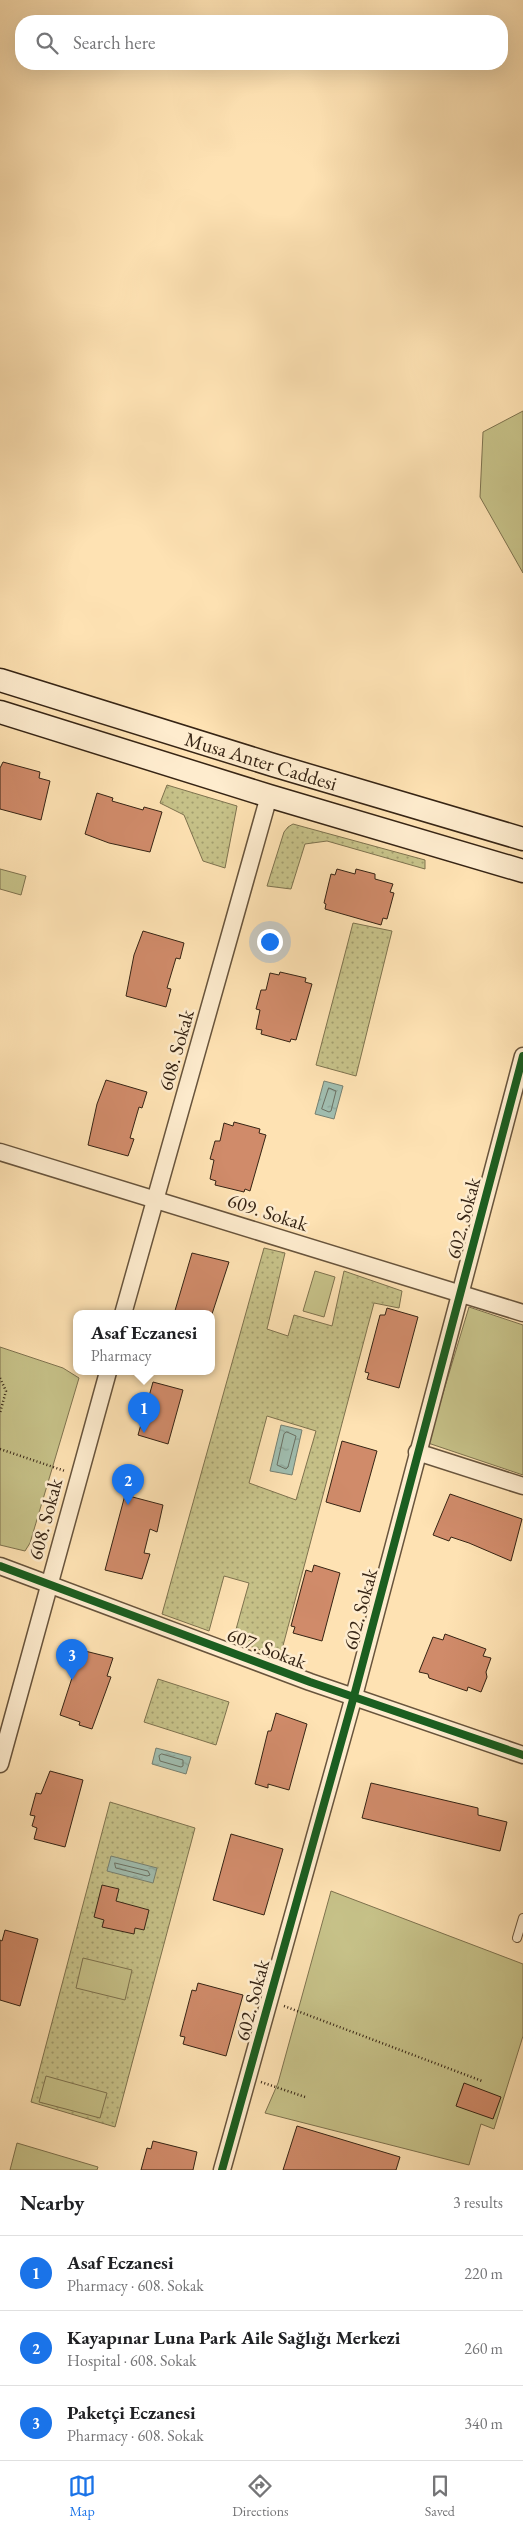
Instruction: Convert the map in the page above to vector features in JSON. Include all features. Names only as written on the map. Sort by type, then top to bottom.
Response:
[{"type":"main road","name":"Musa Anter Caddesi","points":[[0,680],[273,765],[523,839]]},
{"type":"main road","name":"Musa Anter Caddesi","points":[[0,712],[269,796],[523,871]]},
{"type":"street","name":"608. Sokak","points":[[125,1310],[269,796]]},
{"type":"street","name":"602. Sokak","points":[[222,2170],[354,1696],[523,1056]]},
{"type":"street","name":"609. Sokak","points":[[0,1152],[155,1198],[523,1313]]},
{"type":"street","name":"608. Sokak","points":[[0,1764],[107,1375]]},
{"type":"street","points":[[417,1452],[523,1486]]},
{"type":"street","name":"607. Sokak","points":[[0,1566],[354,1696],[523,1755]]},
{"type":"lane","points":[[517,1938],[523,1918]]},
{"type":"path","points":[[0,1378],[6,1391],[0,1413]]},
{"type":"path","points":[[0,1449],[79,1475]]},
{"type":"path","points":[[269,2000],[482,2081]]},
{"type":"path","points":[[248,2077],[305,2097]]},
{"type":"shaded area","points":[[523,411],[523,573],[480,497],[483,432]]},
{"type":"shaded area","points":[[167,785],[237,806],[225,868],[203,861],[184,815],[160,803]]},
{"type":"shaded area","points":[[293,824],[425,860],[425,869],[327,841],[305,844],[291,889],[267,886],[284,832]]},
{"type":"shaded area","points":[[0,869],[26,876],[21,895],[0,889]]},
{"type":"shaded area","points":[[353,923],[392,931],[356,1076],[316,1065]]},
{"type":"shaded area","points":[[264,1248],[285,1253],[267,1329],[288,1336],[294,1315],[332,1326],[344,1271],[402,1291],[399,1308],[374,1303],[280,1657],[233,1640],[249,1583],[224,1576],[209,1631],[162,1614]],"holes":[[[267,1416],[316,1431],[296,1500],[249,1483]]]},
{"type":"shaded area","points":[[315,1271],[335,1277],[324,1317],[303,1311]]},
{"type":"shaded area","points":[[469,1307],[523,1325],[523,1475],[428,1443]]},
{"type":"shaded area","points":[[0,1347],[63,1368],[79,1378],[30,1543],[25,1551],[0,1545]]},
{"type":"shaded area","points":[[158,1679],[229,1702],[216,1745],[144,1722]]},
{"type":"shaded area","points":[[110,1802],[195,1828],[115,2127],[31,2102]]},
{"type":"shaded area","points":[[331,1891],[523,1964],[523,2036],[494,2129],[481,2124],[469,2165],[265,2113],[278,2083]]},
{"type":"shaded area","points":[[83,1958],[132,1970],[125,2000],[76,1988]]},
{"type":"shaded area","points":[[46,2076],[107,2093],[100,2118],[39,2102]]},
{"type":"shaded area","points":[[17,2143],[98,2167],[97,2170],[10,2170]]},
{"type":"water","points":[[324,1081],[343,1086],[334,1119],[315,1114]]},
{"type":"water","points":[[281,1425],[302,1430],[292,1475],[270,1471]]},
{"type":"water","points":[[156,1748],[191,1757],[186,1774],[152,1764]]},
{"type":"water","points":[[111,1856],[157,1868],[153,1883],[107,1871]]},
{"type":"building","points":[[3,762],[40,772],[39,778],[50,781],[41,820],[0,809],[0,768]]},
{"type":"building","points":[[97,793],[113,798],[112,801],[143,810],[144,807],[162,812],[150,852],[109,843],[85,834]]},
{"type":"building","points":[[337,869],[355,874],[356,869],[375,874],[375,879],[393,884],[390,892],[394,893],[387,919],[383,918],[381,925],[325,909],[326,904],[324,903],[331,874],[335,875]]},
{"type":"building","points":[[143,931],[184,943],[180,959],[176,958],[167,988],[171,989],[166,1007],[126,996],[134,955]]},
{"type":"building","points":[[280,972],[306,978],[305,982],[312,984],[296,1040],[291,1039],[290,1042],[261,1034],[262,1030],[256,1029],[260,1010],[256,1009],[261,990],[266,990],[270,973],[279,975]]},
{"type":"building","points":[[106,1080],[147,1092],[142,1108],[139,1107],[130,1138],[134,1139],[128,1156],[88,1145],[97,1104]]},
{"type":"building","points":[[234,1122],[260,1129],[259,1133],[266,1135],[250,1191],[245,1189],[244,1192],[215,1185],[216,1181],[210,1179],[214,1160],[210,1159],[215,1141],[220,1141],[224,1123],[233,1126]]},
{"type":"building","points":[[192,1253],[229,1262],[213,1310],[175,1310]]},
{"type":"building","points":[[387,1308],[418,1317],[399,1388],[367,1379],[369,1373],[365,1372],[380,1315],[385,1315]]},
{"type":"building","points":[[153,1382],[183,1390],[168,1444],[138,1435]]},
{"type":"building","points":[[342,1441],[377,1451],[360,1512],[326,1502]]},
{"type":"building","points":[[450,1494],[522,1519],[511,1561],[451,1537],[449,1541],[433,1535]]},
{"type":"building","points":[[125,1495],[163,1505],[157,1532],[150,1529],[144,1553],[150,1554],[142,1579],[105,1570]]},
{"type":"building","points":[[314,1565],[340,1573],[322,1641],[293,1633],[295,1627],[291,1626],[306,1570],[312,1572]]},
{"type":"building","points":[[445,1634],[486,1649],[483,1656],[491,1658],[486,1672],[487,1677],[481,1692],[468,1687],[467,1691],[429,1678],[428,1674],[419,1672],[433,1637],[443,1640]]},
{"type":"building","points":[[81,1650],[113,1658],[107,1676],[111,1677],[92,1729],[79,1725],[80,1722],[60,1715]]},
{"type":"building","points":[[276,1713],[307,1724],[289,1790],[268,1784],[268,1788],[255,1784],[268,1731],[271,1731]]},
{"type":"building","points":[[50,1771],[83,1780],[65,1847],[34,1839],[37,1828],[32,1826],[35,1816],[30,1815],[36,1793],[41,1794]]},
{"type":"building","points":[[371,1783],[478,1808],[478,1815],[507,1822],[500,1851],[362,1818]]},
{"type":"building","points":[[231,1834],[283,1849],[264,1915],[213,1900]]},
{"type":"building","points":[[102,1885],[119,1889],[116,1901],[149,1910],[144,1930],[135,1928],[134,1934],[102,1927],[104,1920],[94,1917]]},
{"type":"building","points":[[5,1930],[38,1939],[20,2006],[0,2000],[0,1940],[2,1941]]},
{"type":"building","points":[[198,1983],[243,1995],[226,2056],[183,2044],[185,2037],[180,2036],[192,1990],[196,1991]]},
{"type":"building","points":[[464,2083],[501,2097],[493,2119],[456,2106]]},
{"type":"building","points":[[297,2126],[400,2157],[396,2170],[283,2170]]},
{"type":"building","points":[[153,2141],[197,2152],[193,2170],[141,2170],[147,2148],[151,2149]]},
{"type":"cycle path","points":[[222,2170],[354,1696],[523,1056]]},
{"type":"cycle path","points":[[0,1566],[310,1682],[523,1755]]},
{"type":"place","name":"Asaf Eczanesi","points":[[144,1433]]},
{"type":"place","name":"Kayapınar Luna Park Aile Sağlığı Merkezi","points":[[128,1505]]},
{"type":"place","name":"Paketçi Eczanesi","points":[[72,1680]]}]
